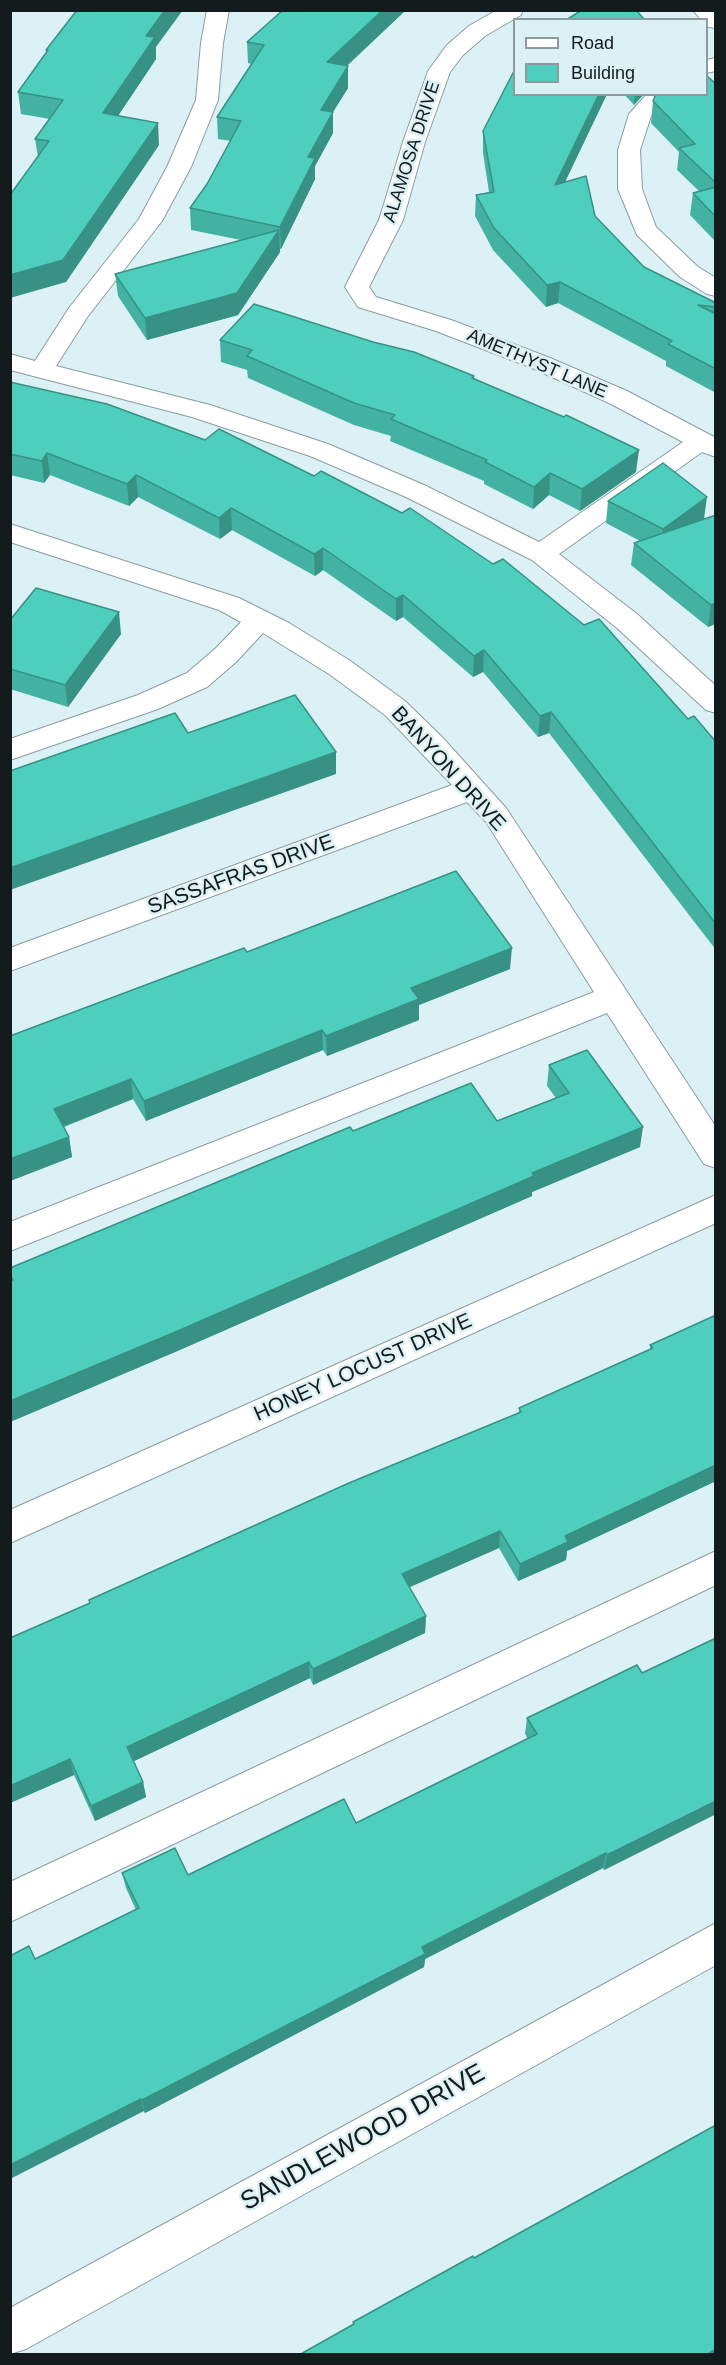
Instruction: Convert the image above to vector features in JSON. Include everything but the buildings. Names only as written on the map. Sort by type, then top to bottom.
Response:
[{"type":"street","points":[[42,369],[78,314],[150,221],[179,167],[207,100],[212,43],[218,10]]},
{"type":"street","name":"ALAMOSA DRIVE","points":[[357,287],[391,220],[439,71],[454,50],[477,31],[513,10]]},
{"type":"street","points":[[704,10],[716,22]]},
{"type":"street","points":[[658,96],[640,114],[634,132],[629,150],[630,189],[645,230],[688,272],[716,289]]},
{"type":"street","name":"AMETHYST LANE","points":[[357,287],[367,302],[445,326],[541,363],[618,397],[708,445]]},
{"type":"street","points":[[10,362],[201,411],[319,450],[415,491],[541,554],[627,621],[716,703]]},
{"type":"street","points":[[541,554],[708,445]]},
{"type":"street","name":"BANYON DRIVE","points":[[10,533],[229,604],[339,667],[395,708],[432,744],[496,815],[716,1155]]},
{"type":"street","points":[[10,750],[148,702],[197,680],[226,656],[259,620]]},
{"type":"street","name":"SASSAFRAS DRIVE","points":[[10,960],[471,789]]},
{"type":"street","points":[[10,1237],[614,997]]},
{"type":"street","name":"HONEY LOCUST DRIVE","points":[[10,1527],[716,1208]]},
{"type":"street","points":[[10,1903],[716,1567]]},
{"type":"street","name":"SANDLEWOOD DRIVE","points":[[10,2333],[716,1943]]}]
